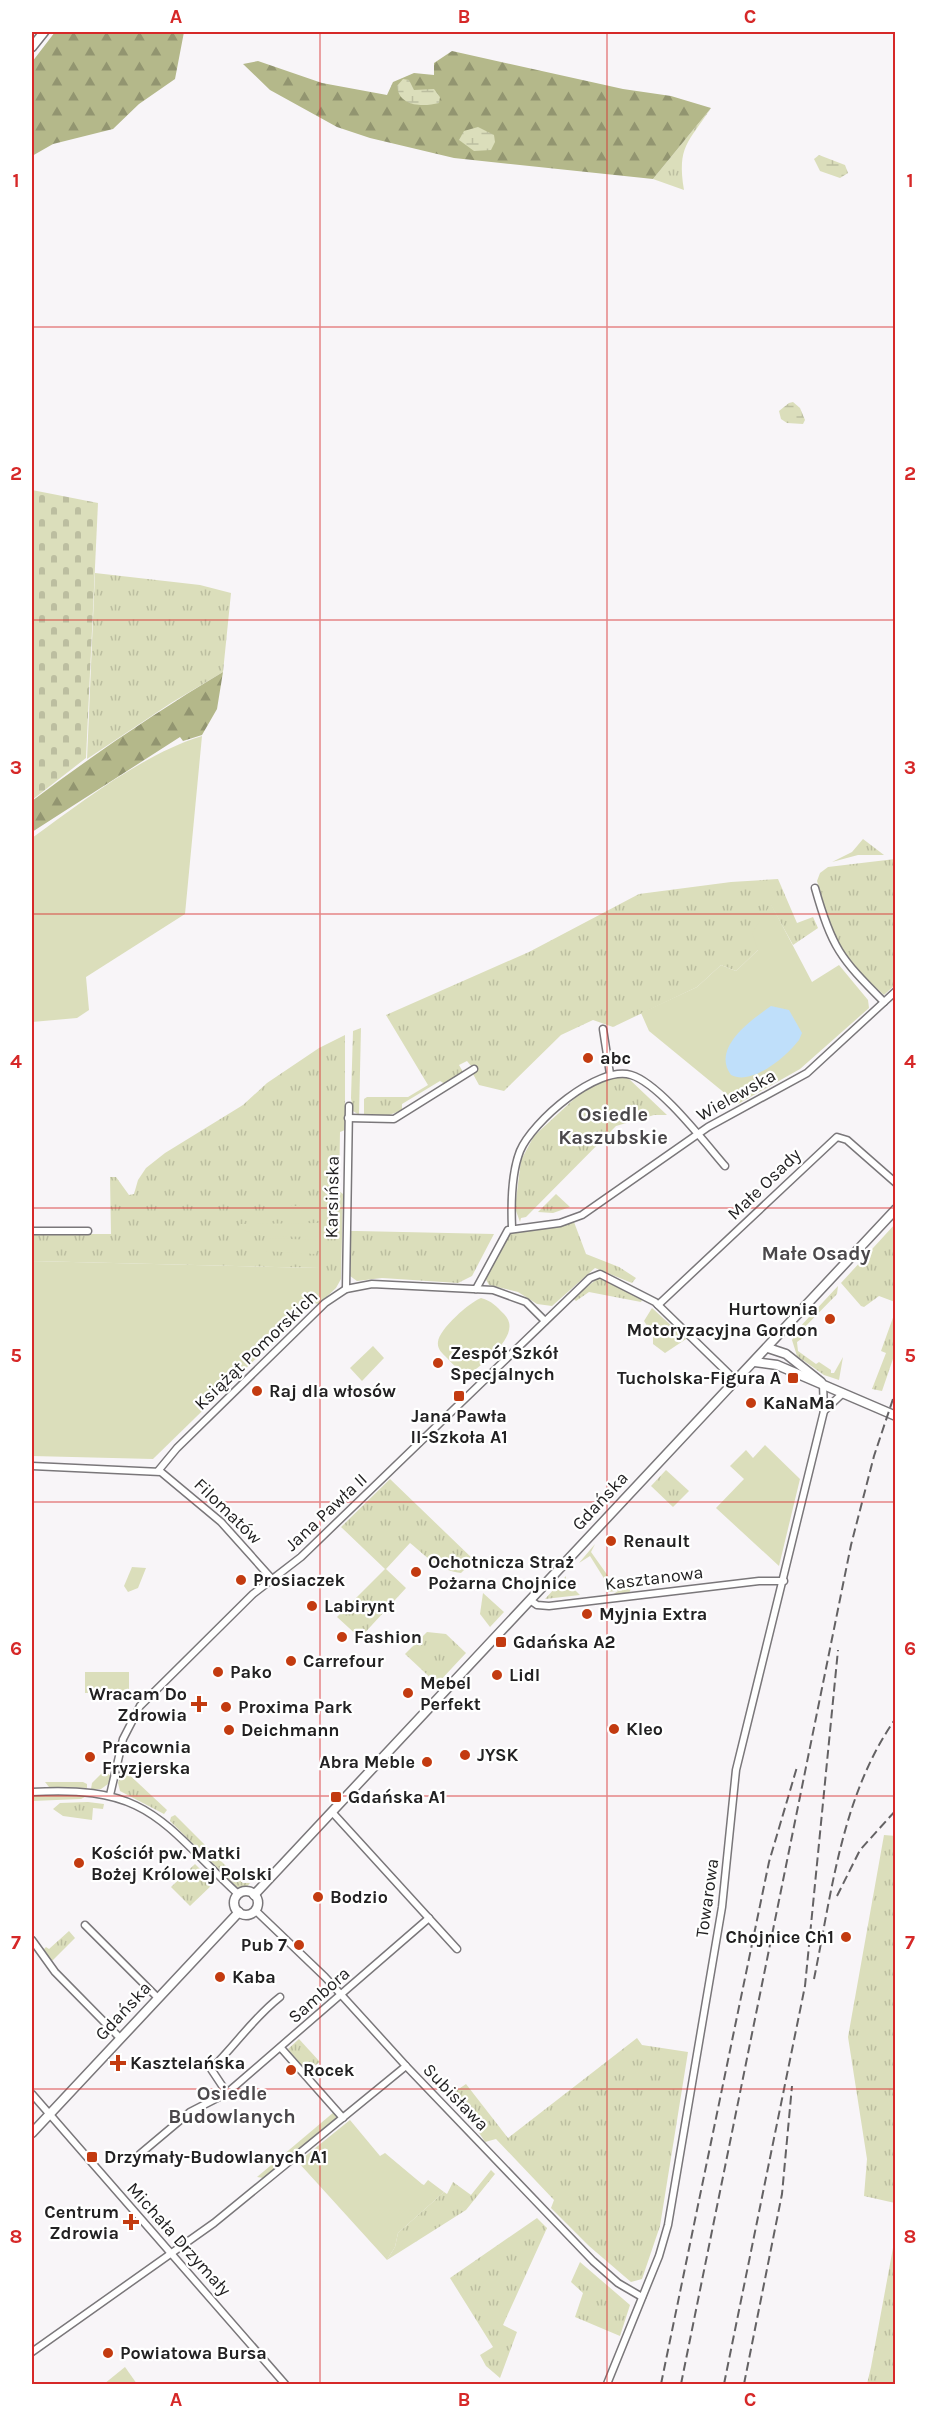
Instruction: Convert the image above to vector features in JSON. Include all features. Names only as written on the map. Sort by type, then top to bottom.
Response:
[{"type":"main road","points":[[32,47],[44,32]]},
{"type":"main road","name":"Gdańska","points":[[254,1894],[896,1209]]},
{"type":"main road","points":[[782,1333],[786,1354]]},
{"type":"main road","points":[[768,1348],[786,1354],[823,1384]]},
{"type":"main road","points":[[768,1348],[777,1365]]},
{"type":"main road","points":[[755,1362],[777,1365],[896,1416]]},
{"type":"main road","points":[[246,1891],[254,1894],[258,1902],[255,1910],[247,1914],[239,1912],[234,1903],[238,1894],[246,1891]]},
{"type":"main road","name":"Gdańska","points":[[32,2133],[239,1912]]},
{"type":"street","points":[[815,888],[836,949],[884,1002]]},
{"type":"street","name":"Wielewska","points":[[512,1228],[564,1222],[582,1215],[698,1133],[807,1073],[896,991]]},
{"type":"street","points":[[603,1029],[610,1074]]},
{"type":"street","points":[[348,1118],[394,1119],[474,1069]]},
{"type":"street","points":[[476,1288],[502,1236],[512,1228],[512,1205],[518,1158],[524,1143],[535,1129],[583,1086],[610,1074],[630,1074],[640,1079],[685,1117],[725,1166]]},
{"type":"street","name":"Karsińska","points":[[346,1289],[348,1106]]},
{"type":"street","name":"Małe Osady","points":[[656,1304],[837,1137],[847,1140],[896,1183]]},
{"type":"street","points":[[32,1231],[88,1231]]},
{"type":"street","name":"Jana Pawła II","points":[[110,1795],[123,1739],[140,1706],[245,1601],[301,1557],[590,1278],[600,1274],[656,1304]]},
{"type":"street","name":"Książąt Pomorskich","points":[[158,1471],[177,1448],[325,1303],[346,1289],[381,1284],[476,1288],[514,1296],[526,1302],[546,1321]]},
{"type":"street","points":[[656,1304],[725,1370],[735,1383]]},
{"type":"street","name":"Towarowa","points":[[606,2385],[668,2225],[722,1907],[736,1770],[824,1411],[823,1384]]},
{"type":"street","points":[[824,1411],[843,1393]]},
{"type":"street","points":[[32,1466],[158,1471]]},
{"type":"street","name":"Filomatów","points":[[158,1471],[173,1479],[221,1522],[272,1579]]},
{"type":"street","name":"Kasztanowa","points":[[530,1600],[537,1605],[549,1606],[759,1581],[784,1581]]},
{"type":"street","points":[[32,1792],[64,1791],[110,1795],[134,1803],[164,1821],[238,1894]]},
{"type":"street","points":[[332,1812],[457,1949]]},
{"type":"street","name":"Subisława","points":[[255,1910],[341,1995],[593,2261],[618,2283],[642,2297]]},
{"type":"street","name":"Sambora","points":[[140,2154],[189,2112],[227,2093],[281,2049],[429,1918]]},
{"type":"street","points":[[85,1925],[158,1998]]},
{"type":"street","points":[[32,1940],[50,1966],[120,2038]]},
{"type":"street","points":[[227,2093],[212,2073],[212,2068],[232,2050],[241,2034],[258,2015],[280,1997]]},
{"type":"street","points":[[281,2049],[344,2118]]},
{"type":"street","points":[[32,2352],[212,2224],[406,2066]]},
{"type":"street","name":"Michała Drzymały","points":[[32,2094],[285,2385]]},
{"type":"green space","points":[[55,32],[184,32],[175,79],[139,104],[113,129],[53,144],[32,156],[32,62]]},
{"type":"green space","points":[[452,51],[623,89],[671,96],[711,108],[653,179],[454,158],[370,138],[337,127],[270,90],[243,64],[258,61],[322,83],[387,95],[393,82],[414,73],[434,75],[434,63]]},
{"type":"green space","points":[[403,79],[409,80],[414,90],[434,89],[440,97],[439,103],[419,105],[407,102],[402,98],[397,86]]},
{"type":"green space","points":[[711,108],[683,154],[684,190],[653,179]]},
{"type":"green space","points":[[478,127],[494,135],[495,142],[491,150],[474,151],[459,140],[464,131]]},
{"type":"green space","points":[[819,155],[845,165],[848,173],[840,178],[820,171],[814,159]]},
{"type":"green space","points":[[793,402],[800,408],[805,420],[803,424],[787,423],[781,419],[779,411]]},
{"type":"green space","points":[[32,490],[98,503],[86,758],[32,800]]},
{"type":"green space","points":[[95,573],[200,585],[231,593],[223,672],[171,703],[87,759]]},
{"type":"green space","points":[[223,672],[217,709],[202,735],[183,741],[180,737],[32,832],[32,801],[125,734]]},
{"type":"green space","points":[[202,736],[185,914],[86,977],[89,1010],[77,1018],[32,1022],[32,838],[135,767],[158,754]]},
{"type":"green space","points":[[863,839],[884,855],[858,855],[832,862],[852,852]]},
{"type":"green space","points":[[895,859],[895,985],[884,995],[848,962],[833,934],[817,881],[820,873],[828,867]]},
{"type":"green space","points":[[778,879],[797,923],[813,917],[818,928],[793,945],[771,905],[759,949],[736,971],[721,965],[697,987],[613,1027],[593,1020],[561,1035],[504,1091],[479,1085],[473,1074],[476,1072],[467,1061],[459,1065],[463,1072],[445,1084],[440,1081],[402,1104],[402,1110],[387,1116],[364,1115],[364,1099],[367,1097],[408,1097],[428,1085],[386,1015],[529,952],[639,894],[731,882]]},
{"type":"green space","points":[[771,904],[812,982],[839,965],[868,1000],[869,1008],[800,1069],[738,1104],[649,1031],[641,1013],[697,987],[721,965],[736,971],[758,950],[752,933]]},
{"type":"green space","points":[[361,1028],[359,1115],[353,1111],[351,1098],[353,1031]]},
{"type":"green space","points":[[345,1035],[345,1130],[340,1132],[339,1191],[343,1194],[341,1279],[336,1288],[319,1304],[313,1303],[319,1297],[319,1268],[32,1261],[32,1234],[111,1234],[110,1177],[116,1177],[129,1195],[134,1194],[138,1180],[146,1168],[165,1153],[243,1105],[267,1083],[319,1048]]},
{"type":"green space","points":[[612,1078],[628,1078],[667,1115],[654,1115],[616,1126],[526,1217],[521,1218],[520,1222],[515,1208],[521,1160],[534,1136],[586,1088]]},
{"type":"green space","points":[[609,1082],[625,1102],[579,1138],[563,1119]]},
{"type":"green space","points":[[556,1194],[570,1207],[553,1213],[538,1212]]},
{"type":"green space","points":[[284,1206],[308,1206],[308,1220],[284,1220]]},
{"type":"green space","points":[[574,1222],[586,1254],[619,1267],[636,1278],[632,1283],[595,1268],[552,1306],[537,1304],[518,1292],[489,1285],[484,1276],[508,1233],[562,1226]]},
{"type":"green space","points":[[319,1223],[319,1237],[262,1236],[240,1229],[240,1224]]},
{"type":"green space","points":[[895,1224],[895,1302],[879,1296],[864,1307],[861,1306],[841,1283]]},
{"type":"green space","points":[[351,1231],[494,1234],[472,1276],[458,1283],[382,1278],[357,1281],[350,1276]]},
{"type":"green space","points":[[265,1238],[316,1240],[315,1254],[265,1251]]},
{"type":"green space","points":[[32,1261],[319,1268],[319,1297],[153,1459],[32,1456]]},
{"type":"green space","points":[[598,1278],[643,1298],[641,1302],[589,1292],[576,1301],[573,1298]]},
{"type":"green space","points":[[838,1286],[837,1294],[800,1332],[804,1337],[797,1342],[798,1351],[816,1364],[819,1362],[831,1370],[831,1373],[834,1373],[843,1357],[839,1380],[824,1375],[797,1356],[792,1340],[797,1330]]},
{"type":"green space","points":[[481,1298],[491,1302],[504,1314],[509,1322],[509,1331],[498,1349],[465,1379],[462,1376],[466,1372],[443,1354],[438,1342],[444,1330],[456,1317]]},
{"type":"green space","points":[[482,1303],[492,1307],[500,1314],[505,1324],[504,1334],[473,1365],[463,1365],[447,1352],[442,1343],[444,1336],[477,1304]]},
{"type":"green space","points":[[652,1308],[686,1339],[665,1353],[653,1344],[653,1335],[644,1321]]},
{"type":"green space","points":[[895,1312],[895,1353],[882,1391],[872,1389],[886,1353],[881,1351]]},
{"type":"green space","points":[[373,1346],[384,1358],[362,1381],[350,1368]]},
{"type":"green space","points":[[765,1445],[800,1479],[779,1566],[716,1508],[744,1479],[730,1466],[746,1450],[753,1458]]},
{"type":"green space","points":[[666,1470],[689,1491],[673,1507],[651,1486]]},
{"type":"green space","points":[[390,1479],[474,1560],[461,1573],[452,1571],[433,1562],[410,1543],[386,1569],[406,1588],[360,1638],[337,1617],[385,1569],[341,1527]]},
{"type":"green space","points":[[595,1544],[591,1552],[618,1590],[631,1589],[629,1593],[612,1595],[618,1591],[607,1592],[610,1588],[590,1556],[579,1563]]},
{"type":"green space","points":[[132,1567],[146,1568],[138,1588],[128,1592],[124,1586]]},
{"type":"green space","points":[[566,1576],[566,1581],[580,1595],[545,1599]]},
{"type":"green space","points":[[483,1593],[504,1612],[490,1627],[480,1614]]},
{"type":"green space","points":[[427,1632],[446,1634],[466,1653],[437,1684],[405,1654]]},
{"type":"green space","points":[[85,1672],[129,1672],[129,1692],[85,1693]]},
{"type":"green space","points":[[122,1768],[167,1810],[164,1814],[120,1791],[118,1783]]},
{"type":"green space","points":[[104,1771],[111,1776],[108,1784],[101,1789],[91,1789],[92,1783]]},
{"type":"green space","points":[[45,1782],[83,1782],[87,1784],[87,1788],[49,1787]]},
{"type":"green space","points":[[32,1796],[87,1796],[81,1799],[32,1801]]},
{"type":"green space","points":[[60,1803],[104,1804],[103,1809],[93,1808],[92,1820],[63,1816],[53,1809]]},
{"type":"green space","points":[[175,1815],[243,1883],[250,1883],[246,1888],[237,1887],[170,1821]]},
{"type":"green space","points":[[884,1835],[896,1836],[895,2203],[864,2196],[867,2159],[848,2037]]},
{"type":"green space","points":[[195,1864],[214,1883],[190,1906],[171,1887]]},
{"type":"green space","points":[[69,1931],[75,1938],[51,1962],[43,1950],[46,1947],[49,1949]]},
{"type":"green space","points":[[637,2038],[642,2045],[688,2052],[660,2226],[642,2279],[631,2282],[589,2246],[551,2208],[554,2200],[496,2139],[485,2142],[469,2117],[447,2097],[466,2084],[508,2138]]},
{"type":"green space","points":[[299,2039],[320,2062],[307,2071],[288,2049]]},
{"type":"green space","points":[[334,2112],[337,2119],[263,2178],[257,2177]]},
{"type":"green space","points":[[350,2120],[380,2156],[385,2153],[422,2184],[424,2185],[428,2180],[444,2192],[398,2233],[395,2247],[387,2260],[298,2162]]},
{"type":"green space","points":[[491,2170],[495,2174],[466,2210],[387,2260],[395,2247],[398,2233],[444,2192],[447,2194],[453,2182],[471,2195]]},
{"type":"green space","points":[[537,2218],[547,2228],[503,2325],[517,2332],[500,2378],[486,2366],[480,2355],[493,2347],[450,2278]]},
{"type":"green space","points":[[895,2237],[895,2384],[867,2384],[871,2367]]},
{"type":"green space","points":[[580,2262],[630,2305],[620,2336],[575,2317],[583,2293],[571,2282]]},
{"type":"green space","points":[[125,2367],[137,2384],[104,2384]]},
{"type":"water","points":[[771,1006],[789,1010],[802,1033],[799,1040],[768,1068],[749,1077],[731,1075],[726,1065],[726,1055],[730,1045],[744,1027]]},
{"type":"railway","points":[[681,2384],[851,1545],[874,1456],[896,1390]]},
{"type":"railway","points":[[724,2384],[805,1986],[838,1650]]},
{"type":"railway","points":[[814,1979],[834,1878],[851,1811],[863,1778],[896,1718]]},
{"type":"railway","points":[[661,2384],[769,1862],[797,1767]]},
{"type":"railway","points":[[837,1896],[860,1850],[896,1810]]},
{"type":"railway","points":[[744,2384],[782,2194],[792,2086]]},
{"type":"place","name":"abc","points":[[588,1058]]},
{"type":"place","name":"Hurtownia Motoryzacyjna Gordon","points":[[830,1319]]},
{"type":"place","name":"Zespół Szkół Specjalnych","points":[[438,1363]]},
{"type":"place","name":"Tucholska-Figura A","points":[[793,1378]]},
{"type":"place","name":"Raj dla włosów","points":[[257,1391]]},
{"type":"place","name":"Jana Pawła II-Szkoła A1","points":[[459,1396]]},
{"type":"place","name":"KaNaMa","points":[[751,1403]]},
{"type":"place","name":"Renault","points":[[611,1541]]},
{"type":"place","name":"Ochotnicza Straż Pożarna Chojnice","points":[[416,1572]]},
{"type":"place","name":"Prosiaczek","points":[[241,1580]]},
{"type":"place","name":"Labirynt","points":[[312,1606]]},
{"type":"place","name":"Myjnia Extra","points":[[587,1614]]},
{"type":"place","name":"Fashion","points":[[342,1637]]},
{"type":"place","name":"Gdańska A2","points":[[501,1642]]},
{"type":"place","name":"Carrefour","points":[[291,1661]]},
{"type":"place","name":"Pako","points":[[218,1672]]},
{"type":"place","name":"Lidl","points":[[497,1675]]},
{"type":"place","name":"Mebel Perfekt","points":[[408,1693]]},
{"type":"place","name":"Wracam Do Zdrowia","points":[[199,1704]]},
{"type":"place","name":"Proxima Park","points":[[226,1707]]},
{"type":"place","name":"Kleo","points":[[614,1729]]},
{"type":"place","name":"Deichmann","points":[[229,1730]]},
{"type":"place","name":"JYSK","points":[[465,1755]]},
{"type":"place","name":"Pracownia Fryzjerska","points":[[90,1757]]},
{"type":"place","name":"Abra Meble","points":[[427,1762]]},
{"type":"place","name":"Gdańska A1","points":[[336,1797]]},
{"type":"place","name":"Kościół pw. Matki Bożej Królowej Polski","points":[[79,1863]]},
{"type":"place","name":"Bodzio","points":[[318,1897]]},
{"type":"place","name":"Chojnice Ch1","points":[[846,1937]]},
{"type":"place","name":"Pub 7","points":[[299,1945]]},
{"type":"place","name":"Kaba","points":[[220,1977]]},
{"type":"place","name":"Kasztelańska","points":[[118,2063]]},
{"type":"place","name":"Rocek","points":[[291,2070]]},
{"type":"place","name":"Drzymały-Budowlanych A1","points":[[92,2157]]},
{"type":"place","name":"Centrum Zdrowia","points":[[131,2222]]},
{"type":"place","name":"Powiatowa Bursa","points":[[108,2353]]},
{"type":"district","name":"Osiedle Kaszubskie","points":[[613,1126]]},
{"type":"district","name":"Małe Osady","points":[[816,1253]]},
{"type":"district","name":"Osiedle Budowlanych","points":[[232,2104]]}]
